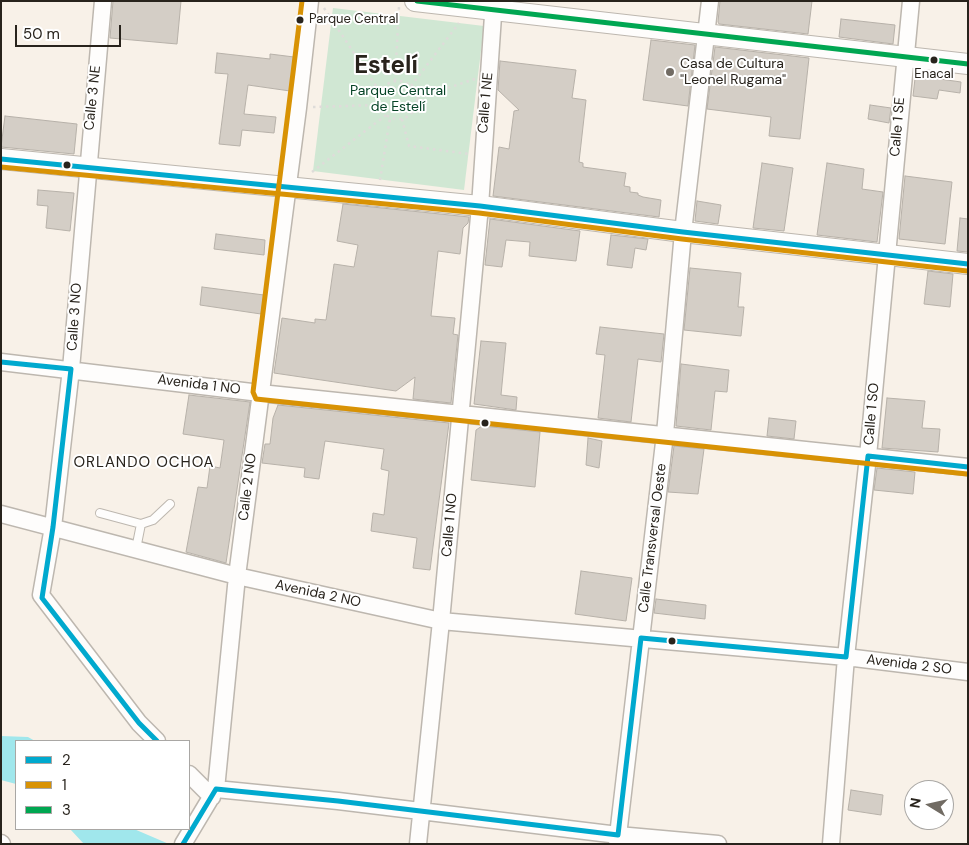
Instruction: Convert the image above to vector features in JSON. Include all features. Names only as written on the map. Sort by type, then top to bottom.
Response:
[{"type":"street","name":"Calle 3 NE","points":[[87,166],[103,1]]},
{"type":"street","name":"Calle 2 NO","points":[[214,793],[237,576],[298,108],[310,1]]},
{"type":"street","points":[[415,1],[470,8],[494,6],[705,35],[968,64]]},
{"type":"street","name":"Calle Transversal Oeste","points":[[617,839],[665,434],[683,232],[710,1]]},
{"type":"street","name":"Calle 1 SE","points":[[886,254],[904,56],[911,1]]},
{"type":"street","name":"Calle 1 NE","points":[[480,206],[494,6]]},
{"type":"street","points":[[1,159],[480,206],[683,232],[968,264]]},
{"type":"street","name":"Calle 3 NO","points":[[87,166],[71,369],[53,527],[41,595],[138,723],[155,740]]},
{"type":"street","name":"Calle 1 NO","points":[[418,844],[430,716],[442,620],[480,206]]},
{"type":"street","name":"Calle 1 SO","points":[[831,844],[846,658],[868,456],[886,254]]},
{"type":"street","name":"Avenida 1 NO","points":[[1,362],[260,393],[968,467]]},
{"type":"street","name":"Avenida 2 NO","points":[[1,514],[237,576],[442,620],[641,638]]},
{"type":"street","name":"Avenida 2 SO","points":[[641,638],[968,672]]},
{"type":"street","points":[[190,775],[214,793],[422,811],[617,839],[718,844]]},
{"type":"street","points":[[183,844],[214,793]]},
{"type":"lane","points":[[100,513],[141,524],[153,520],[170,504]]},
{"type":"lane","points":[[136,550],[141,524]]},
{"type":"path","points":[[320,1],[380,92]]},
{"type":"path","points":[[395,80],[399,1]]},
{"type":"path","points":[[411,86],[470,8]]},
{"type":"path","points":[[417,98],[489,74]]},
{"type":"path","points":[[395,80],[401,80],[411,86],[417,98],[412,114],[402,119],[386,116],[379,105],[380,92],[386,84],[395,80]]},
{"type":"path","points":[[298,108],[379,105]]},
{"type":"path","points":[[309,188],[313,171],[386,116]]},
{"type":"path","points":[[377,196],[390,118]]},
{"type":"path","points":[[402,119],[409,146],[482,156]]},
{"type":"green space","name":"Parque Central de Estelí","points":[[333,8],[484,26],[464,190],[313,171]]},
{"type":"water","points":[[1,736],[28,737],[33,740],[15,740],[15,784],[1,780]]},
{"type":"water","points":[[71,830],[136,830],[169,844],[84,844]]},
{"type":"building","points":[[113,1],[181,1],[177,44],[110,38]]},
{"type":"building","points":[[720,1],[812,1],[808,34],[719,24]]},
{"type":"building","name":"Enacal","points":[[841,19],[895,25],[893,44],[839,37]]},
{"type":"building","name":"Casa de Cultura \"Leonel Rugama\"","points":[[651,40],[695,45],[688,106],[643,100]]},
{"type":"building","points":[[715,47],[809,58],[800,139],[769,136],[771,117],[707,109]]},
{"type":"building","points":[[217,53],[270,59],[270,54],[294,57],[290,91],[248,85],[244,114],[276,117],[274,133],[242,130],[240,146],[219,144],[228,74],[215,73]]},
{"type":"building","points":[[500,61],[576,70],[572,98],[586,100],[579,162],[583,163],[583,167],[626,173],[624,186],[630,187],[630,192],[638,193],[638,195],[643,197],[661,200],[659,217],[493,196],[499,147],[509,149],[514,111],[519,110],[498,90]]},
{"type":"building","points":[[916,70],[941,73],[940,79],[961,82],[960,93],[939,90],[937,99],[913,96]]},
{"type":"building","points":[[870,105],[891,108],[889,123],[868,119]]},
{"type":"building","points":[[5,116],[77,124],[74,154],[1,147]]},
{"type":"building","points":[[762,163],[793,168],[784,231],[753,228]]},
{"type":"building","points":[[827,163],[864,169],[862,189],[883,192],[877,242],[817,235]]},
{"type":"building","points":[[905,176],[952,182],[945,244],[899,239]]},
{"type":"building","points":[[38,190],[74,193],[70,231],[46,228],[48,206],[37,205]]},
{"type":"building","points":[[697,201],[721,205],[718,224],[695,221]]},
{"type":"building","points":[[343,204],[469,217],[468,223],[463,228],[460,254],[438,251],[431,316],[455,318],[453,334],[458,335],[451,403],[413,399],[415,377],[396,391],[274,373],[282,318],[315,323],[315,319],[326,320],[334,264],[354,267],[358,245],[337,241]]},
{"type":"building","points":[[960,218],[968,219],[968,252],[957,251]]},
{"type":"building","points":[[490,219],[580,231],[576,261],[529,256],[530,242],[506,240],[502,267],[485,265]]},
{"type":"building","points":[[216,234],[265,240],[264,255],[214,249]]},
{"type":"building","points":[[611,235],[648,239],[646,250],[635,248],[632,268],[607,265]]},
{"type":"building","points":[[690,268],[741,273],[738,307],[744,307],[741,336],[684,330]]},
{"type":"building","points":[[928,271],[953,274],[950,307],[924,304]]},
{"type":"building","points":[[202,287],[264,295],[261,314],[200,305]]},
{"type":"building","points":[[600,327],[664,334],[661,362],[638,359],[631,422],[598,418],[605,355],[596,354]]},
{"type":"building","points":[[481,341],[506,343],[501,395],[517,397],[516,410],[474,404]]},
{"type":"building","points":[[681,364],[729,370],[727,392],[715,391],[711,430],[676,426]]},
{"type":"building","points":[[189,395],[250,402],[226,563],[186,552],[198,487],[207,488],[210,466],[220,468],[224,440],[183,434]]},
{"type":"building","points":[[887,398],[925,401],[922,428],[940,429],[938,452],[882,448]]},
{"type":"building","points":[[278,405],[449,423],[430,570],[413,568],[417,538],[371,531],[373,513],[384,515],[389,471],[381,469],[384,449],[325,441],[319,479],[304,477],[305,468],[262,463],[265,444],[270,444],[273,418]]},
{"type":"building","points":[[769,418],[796,421],[794,439],[767,436]]},
{"type":"building","points":[[482,426],[540,432],[535,487],[471,480],[476,430]]},
{"type":"building","points":[[588,438],[602,441],[599,468],[586,465]]},
{"type":"building","points":[[674,446],[704,449],[698,494],[668,492]]},
{"type":"building","points":[[877,468],[915,472],[913,494],[874,490]]},
{"type":"building","points":[[581,571],[632,578],[626,621],[575,614]]},
{"type":"building","points":[[656,599],[706,605],[705,619],[654,613]]},
{"type":"building","points":[[851,790],[883,795],[881,815],[848,810]]},
{"type":"transit line","name":"1","points":[[302,1],[253,392],[256,399],[967,474]]},
{"type":"transit line","name":"3","points":[[417,1],[968,64]]},
{"type":"transit line","name":"2","points":[[1,159],[480,206],[683,232],[968,264]]},
{"type":"transit line","name":"1","points":[[1,167],[479,213],[682,239],[967,271]]},
{"type":"transit line","name":"2","points":[[1,362],[71,369],[53,527],[42,598],[139,723],[156,740]]},
{"type":"transit line","name":"2","points":[[183,844],[216,789],[338,801],[618,835],[641,638],[846,657],[868,456],[968,467]]},
{"type":"place","name":"Parque Central","points":[[300,20]]},
{"type":"place","name":"Enacal","points":[[934,60]]},
{"type":"place","name":"Casa de Cultura \"Leonel Rugama\"","points":[[670,72]]},
{"type":"district","name":"Estelí","points":[[386,67]]},
{"type":"district","name":"ORLANDO OCHOA","points":[[144,463]]}]
